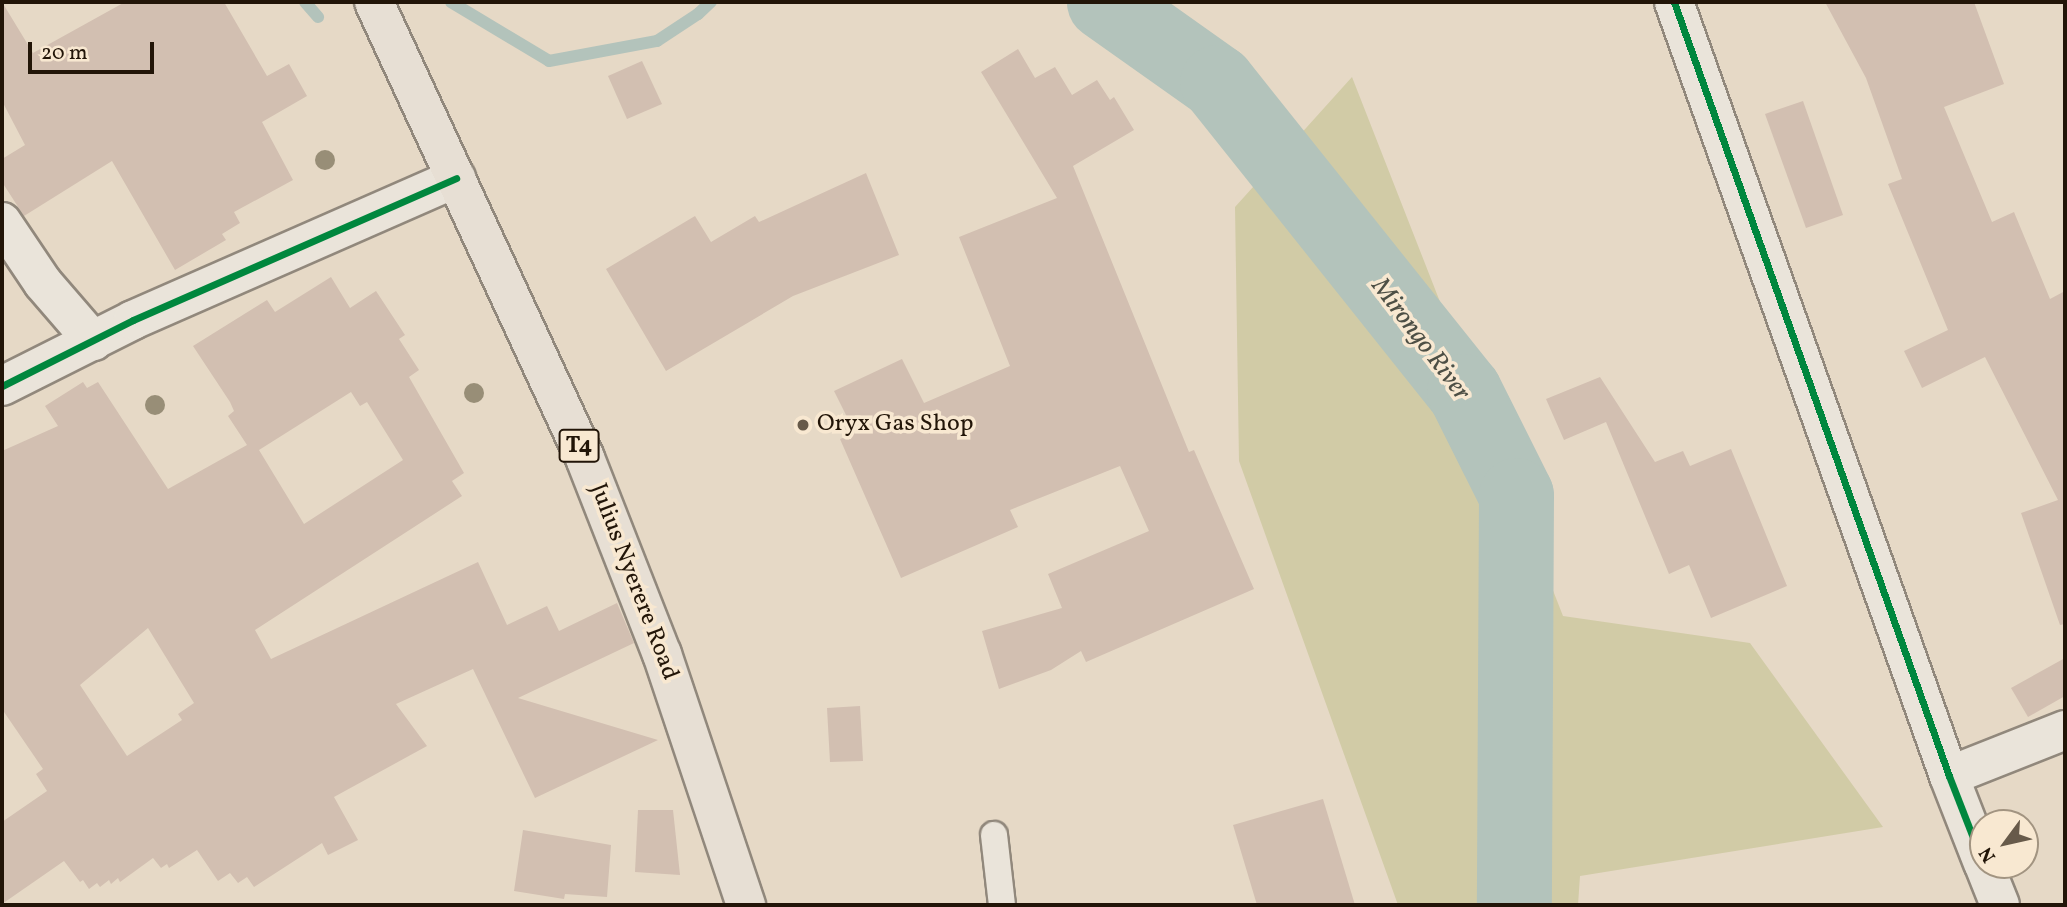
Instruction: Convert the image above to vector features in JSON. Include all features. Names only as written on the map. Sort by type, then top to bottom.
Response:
[{"type":"highway","name":"Julius Nyerere Road","points":[[374,2],[590,470],[662,654],[746,905]]},
{"type":"street","points":[[1674,2],[1969,828]]},
{"type":"street","points":[[2,386],[133,320],[456,178]]},
{"type":"street","points":[[2,222],[43,283],[93,341]]},
{"type":"street","points":[[1949,776],[2065,730]]},
{"type":"street","points":[[1989,879],[2000,905]]},
{"type":"lane","points":[[994,835],[1002,905]]},
{"type":"shaded area","points":[[1352,77],[1563,616],[1750,643],[1883,827],[1580,876],[1578,905],[1398,905],[1239,461],[1235,207]]},
{"type":"building","points":[[2,2],[33,53],[125,2],[224,2],[267,76],[289,64],[307,96],[262,122],[293,180],[234,212],[240,223],[222,234],[226,240],[175,270],[112,161],[24,216],[2,182],[2,159],[25,145],[2,101]]},
{"type":"building","points":[[1825,2],[1974,2],[2004,84],[1944,107],[1992,222],[2014,212],[2050,299],[2065,291],[2065,624],[2060,625],[2021,513],[2058,500],[1985,357],[1922,388],[1904,351],[1948,330],[1888,184],[1902,179],[1866,78]]},
{"type":"building","points":[[1018,49],[1035,78],[1055,67],[1072,95],[1097,80],[1110,100],[1114,97],[1134,130],[1073,166],[1189,452],[1194,450],[1254,589],[1086,662],[1081,651],[1051,670],[999,689],[982,631],[1062,608],[1048,574],[1149,531],[1120,466],[1010,510],[1018,527],[901,578],[840,439],[855,433],[834,391],[902,359],[924,403],[1010,366],[959,237],[1057,198],[981,72]]},
{"type":"building","points":[[642,61],[662,104],[627,119],[608,76]]},
{"type":"building","points":[[1803,101],[1843,215],[1806,228],[1765,114]]},
{"type":"building","points":[[866,173],[899,255],[793,296],[666,371],[606,269],[695,216],[711,242],[755,216],[759,222]]},
{"type":"building","points":[[331,277],[350,308],[376,291],[405,335],[399,339],[419,370],[409,377],[464,473],[452,481],[462,496],[255,630],[271,659],[478,562],[507,625],[547,606],[559,631],[617,603],[634,643],[518,698],[658,740],[535,798],[473,669],[396,704],[427,746],[334,797],[358,840],[328,855],[322,843],[254,887],[247,877],[238,883],[230,873],[218,881],[197,850],[169,868],[167,864],[161,868],[153,858],[120,882],[118,878],[111,884],[109,880],[100,887],[97,883],[89,889],[64,861],[2,904],[2,822],[47,791],[36,774],[43,769],[2,709],[2,451],[58,426],[45,406],[83,382],[87,388],[98,382],[168,489],[247,445],[228,416],[234,411],[230,402],[193,346],[267,300],[275,312]],"holes":[[[351,392],[360,406],[367,402],[403,460],[304,524],[259,450]],[[148,628],[194,703],[178,714],[182,720],[127,756],[80,685]]]},
{"type":"building","points":[[1600,377],[1655,462],[1683,451],[1690,466],[1731,449],[1787,586],[1711,618],[1689,565],[1669,574],[1606,422],[1564,440],[1546,399]]},
{"type":"building","points":[[2065,658],[2065,696],[2028,717],[2011,688]]},
{"type":"building","points":[[860,706],[863,761],[830,762],[827,708]]},
{"type":"building","points":[[1323,799],[1355,905],[1257,905],[1233,825]]},
{"type":"building","points":[[638,810],[673,810],[680,875],[635,872]]},
{"type":"building","points":[[523,830],[611,845],[607,897],[565,894],[564,899],[514,891]]},
{"type":"waterway","points":[[305,2],[318,17]]},
{"type":"waterway","points":[[451,2],[549,61],[657,41],[698,14],[711,2]]},
{"type":"waterway","name":"Mirongo River","points":[[1104,2],[1217,82],[1464,391],[1516,495],[1514,905]]},
{"type":"cycle path","points":[[1674,2],[1969,827]]},
{"type":"cycle path","points":[[2,386],[133,320],[456,178]]},
{"type":"place","name":"Oryx Gas Shop","points":[[803,425]]}]
